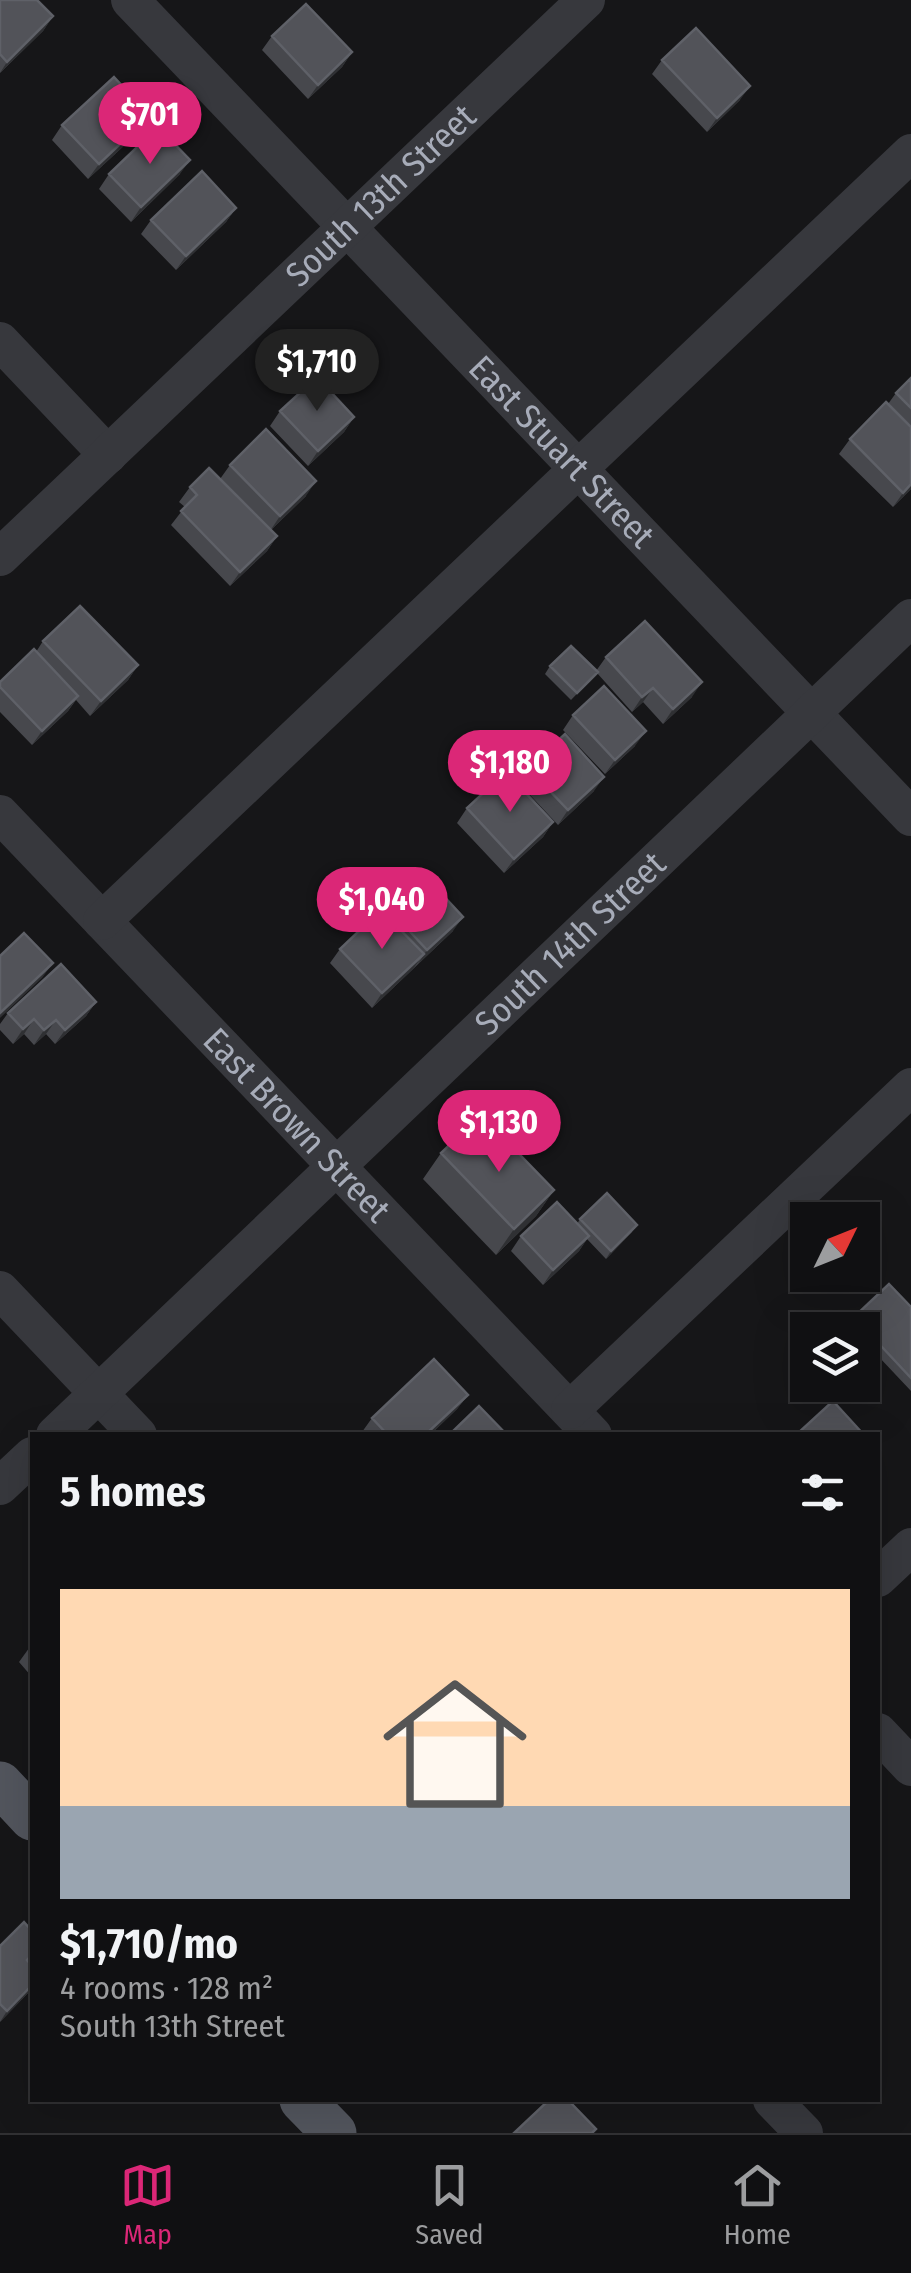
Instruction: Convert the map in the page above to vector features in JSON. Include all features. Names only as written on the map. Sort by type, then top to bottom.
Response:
[{"type":"main road","points":[[0,1784],[30,1816]]},
{"type":"street","name":"East Stuart Street","points":[[130,0],[911,817]]},
{"type":"street","name":"South 13th Street","points":[[0,557],[586,0]]},
{"type":"street","points":[[102,921],[911,153]]},
{"type":"street","points":[[0,341],[108,455]]},
{"type":"street","name":"South 14th Street","points":[[58,1432],[911,618]]},
{"type":"street","name":"East Brown Street","points":[[0,814],[581,1423]]},
{"type":"street","points":[[581,1423],[911,1087]]},
{"type":"street","points":[[0,1290],[135,1432]]},
{"type":"street","points":[[0,1486],[30,1458]]},
{"type":"street","points":[[880,1576],[911,1546]]},
{"type":"street","points":[[880,1734],[911,1766]]},
{"type":"street","points":[[774,2102],[804,2133]]},
{"type":"building","points":[[0,0],[37,0],[53,16],[7,62],[0,54]]},
{"type":"building","points":[[306,4],[352,52],[318,85],[272,36]]},
{"type":"building","points":[[696,28],[750,86],[717,118],[662,60]]},
{"type":"building","points":[[114,77],[150,116],[99,164],[62,125]]},
{"type":"building","points":[[158,127],[190,160],[141,207],[109,174]]},
{"type":"building","points":[[202,171],[236,208],[186,256],[151,220]]},
{"type":"building","points":[[317,377],[354,417],[318,451],[280,411]]},
{"type":"building","points":[[911,378],[911,408],[896,393]]},
{"type":"building","points":[[886,402],[911,427],[911,484],[903,493],[850,439]]},
{"type":"building","points":[[266,429],[316,481],[280,516],[230,465]]},
{"type":"building","points":[[209,468],[277,536],[240,572],[181,511],[197,495],[190,487]]},
{"type":"building","points":[[80,606],[138,665],[101,701],[43,641]]},
{"type":"building","points":[[645,621],[702,682],[673,709],[653,688],[642,697],[606,657]]},
{"type":"building","points":[[571,646],[598,672],[577,693],[550,666]]},
{"type":"building","points":[[34,649],[78,696],[42,731],[0,687],[0,682]]},
{"type":"building","points":[[604,686],[646,731],[615,760],[573,715]]},
{"type":"building","points":[[565,734],[604,777],[568,810],[528,768]]},
{"type":"building","points":[[506,772],[553,822],[514,859],[467,808]]},
{"type":"building","points":[[427,878],[463,917],[427,950],[391,911]]},
{"type":"building","points":[[381,910],[424,954],[382,993],[340,949]]},
{"type":"building","points":[[24,933],[53,963],[0,1013],[0,956]]},
{"type":"building","points":[[61,964],[96,1002],[65,1030],[56,1020],[44,1030],[34,1019],[23,1029],[8,1013]]},
{"type":"building","points":[[491,1125],[554,1190],[514,1229],[441,1153],[459,1136],[469,1146]]},
{"type":"building","points":[[607,1193],[637,1225],[611,1251],[580,1219]]},
{"type":"building","points":[[557,1202],[589,1236],[553,1270],[521,1236]]},
{"type":"building","points":[[889,1284],[911,1307],[911,1378],[880,1345],[880,1312],[859,1312]]},
{"type":"building","points":[[434,1359],[468,1395],[428,1432],[385,1432],[372,1418]]},
{"type":"building","points":[[834,1402],[861,1432],[799,1432]]},
{"type":"building","points":[[479,1406],[504,1432],[452,1432]]},
{"type":"building","points":[[24,1922],[30,1929],[30,1987],[7,2011],[0,2004],[0,1946]]},
{"type":"building","points":[[547,2102],[570,2102],[596,2129],[592,2133],[514,2133]]}]
